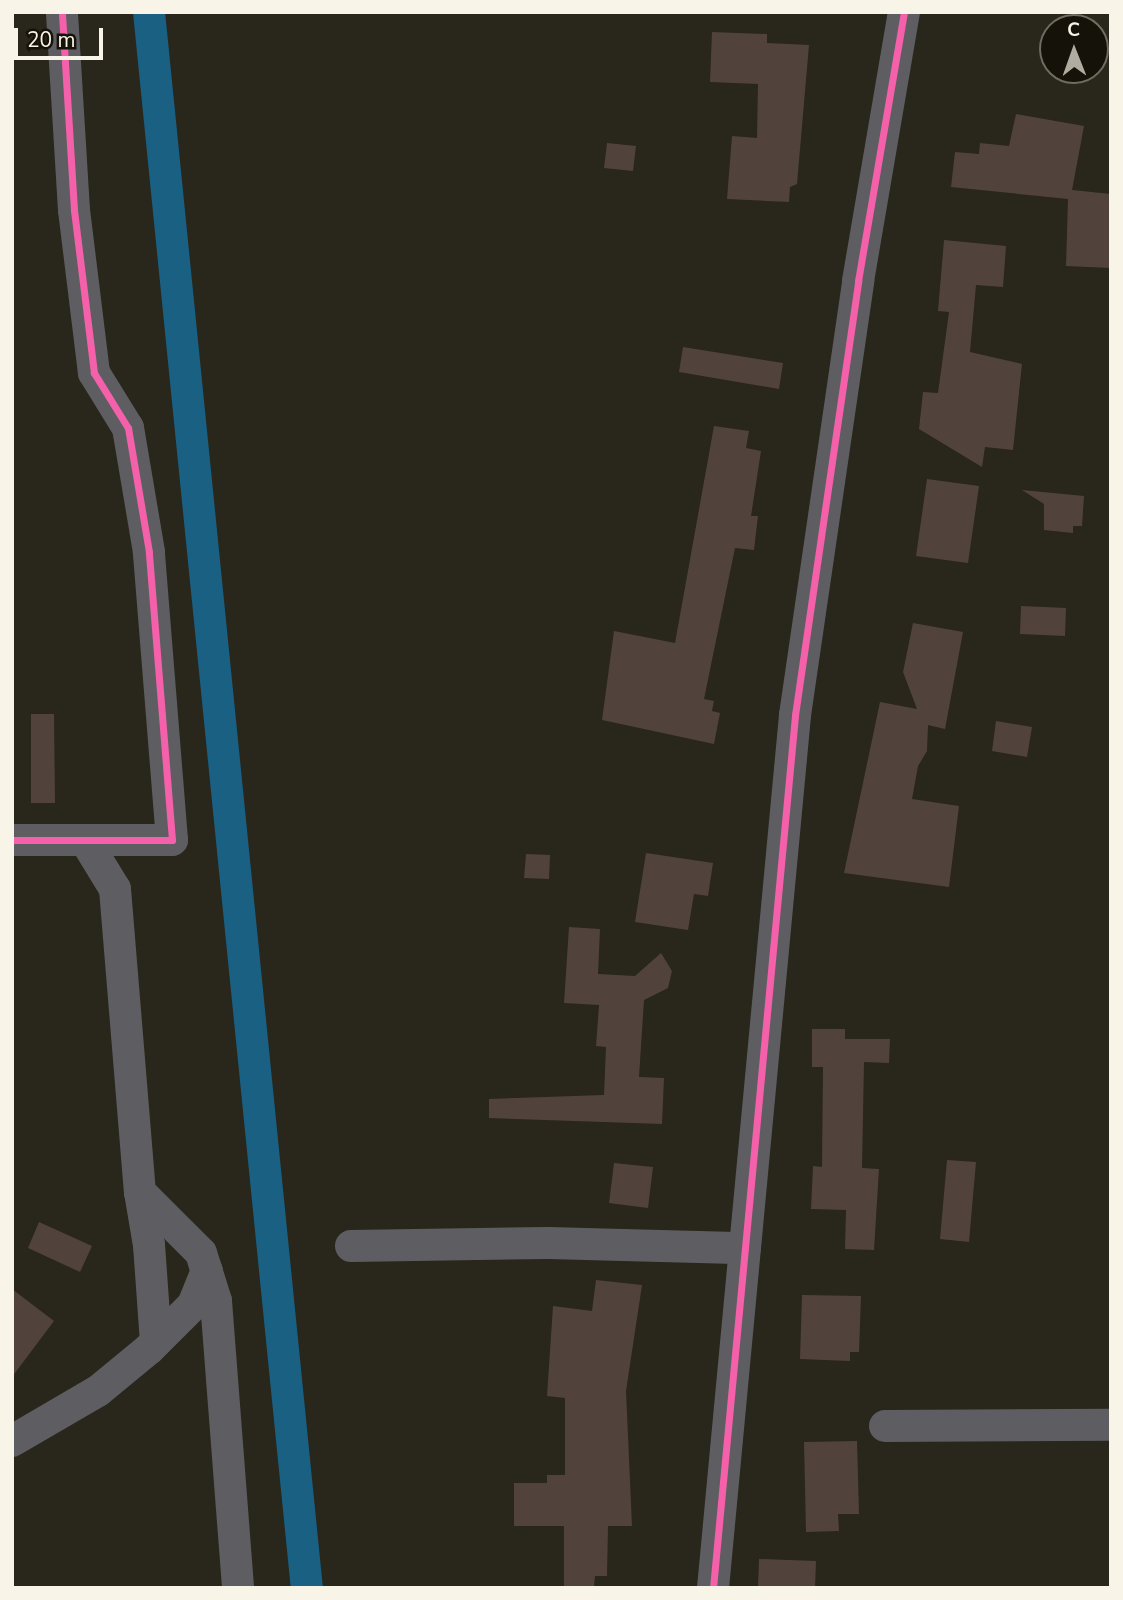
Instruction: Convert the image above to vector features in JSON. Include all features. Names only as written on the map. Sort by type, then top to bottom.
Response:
[{"type":"street","points":[[12,840],[172,840],[149,552],[128,428],[94,373],[74,210],[62,12]]},
{"type":"street","points":[[713,1588],[795,715],[858,281],[904,12]]},
{"type":"street","points":[[85,840],[116,889],[140,1192],[149,1245],[156,1342]]},
{"type":"street","points":[[140,1192],[201,1253],[216,1301],[238,1588]]},
{"type":"street","points":[[351,1246],[548,1243],[745,1248]]},
{"type":"street","points":[[12,1441],[98,1391],[156,1342],[193,1305],[207,1271]]},
{"type":"street","points":[[885,1426],[1111,1425]]},
{"type":"building","points":[[712,32],[767,34],[767,43],[809,45],[797,184],[790,187],[789,202],[727,199],[732,136],[757,138],[758,84],[710,82]]},
{"type":"building","points":[[1016,114],[1084,126],[1072,190],[1111,194],[1111,268],[1066,266],[1068,199],[951,187],[955,152],[979,154],[980,143],[1009,146]]},
{"type":"building","points":[[607,143],[636,146],[633,171],[604,168]]},
{"type":"building","points":[[944,240],[1006,246],[1003,287],[976,285],[970,352],[1022,364],[1013,450],[985,447],[982,467],[919,429],[923,392],[938,393],[949,312],[938,311]]},
{"type":"building","points":[[683,347],[783,363],[779,389],[679,372]]},
{"type":"building","points":[[714,426],[749,431],[746,448],[761,451],[751,516],[758,516],[754,550],[735,548],[704,699],[714,701],[712,711],[720,713],[714,744],[602,720],[614,631],[675,643]]},
{"type":"building","points":[[927,479],[979,486],[968,563],[916,556]]},
{"type":"building","points":[[1022,490],[1084,496],[1082,526],[1073,526],[1073,533],[1044,530],[1044,504]]},
{"type":"building","points":[[1021,606],[1066,608],[1065,636],[1020,634]]},
{"type":"building","points":[[913,623],[963,632],[945,729],[928,725],[927,751],[918,766],[912,799],[959,806],[949,887],[844,873],[880,702],[917,709],[903,672]]},
{"type":"building","points":[[31,714],[54,714],[55,803],[31,803]]},
{"type":"building","points":[[996,721],[1032,727],[1027,757],[992,751]]},
{"type":"building","points":[[646,853],[713,863],[708,896],[694,894],[688,930],[635,922]]},
{"type":"building","points":[[526,854],[550,855],[549,879],[524,878]]},
{"type":"building","points":[[569,927],[600,929],[598,974],[635,976],[661,953],[672,971],[668,988],[644,1000],[639,1077],[664,1078],[662,1124],[489,1118],[489,1099],[604,1095],[606,1047],[596,1046],[599,1005],[564,1003]]},
{"type":"building","points":[[812,1029],[845,1029],[845,1039],[890,1039],[889,1063],[864,1062],[862,1168],[879,1169],[874,1250],[845,1249],[846,1210],[811,1209],[813,1166],[822,1167],[823,1067],[812,1067]]},
{"type":"building","points":[[947,1160],[976,1162],[969,1242],[940,1239]]},
{"type":"building","points":[[614,1163],[653,1167],[648,1208],[609,1203]]},
{"type":"building","points":[[39,1222],[92,1246],[80,1272],[28,1248]]},
{"type":"building","points":[[596,1280],[642,1285],[626,1391],[632,1526],[608,1526],[607,1576],[595,1576],[594,1586],[564,1586],[564,1526],[514,1526],[514,1483],[547,1483],[547,1475],[565,1475],[565,1398],[547,1396],[553,1306],[592,1311]]},
{"type":"building","points":[[12,1289],[54,1321],[12,1377]]},
{"type":"building","points":[[802,1295],[861,1296],[859,1352],[850,1352],[850,1361],[800,1359]]},
{"type":"building","points":[[857,1441],[859,1514],[838,1514],[839,1531],[806,1532],[804,1442]]},
{"type":"building","points":[[759,1559],[816,1561],[815,1588],[758,1588]]},
{"type":"waterway","points":[[149,12],[307,1588]]},
{"type":"cycle path","points":[[12,840],[172,840],[149,552],[128,428],[94,373],[74,210],[62,12]]},
{"type":"cycle path","points":[[713,1588],[795,715],[858,281],[904,12]]}]
